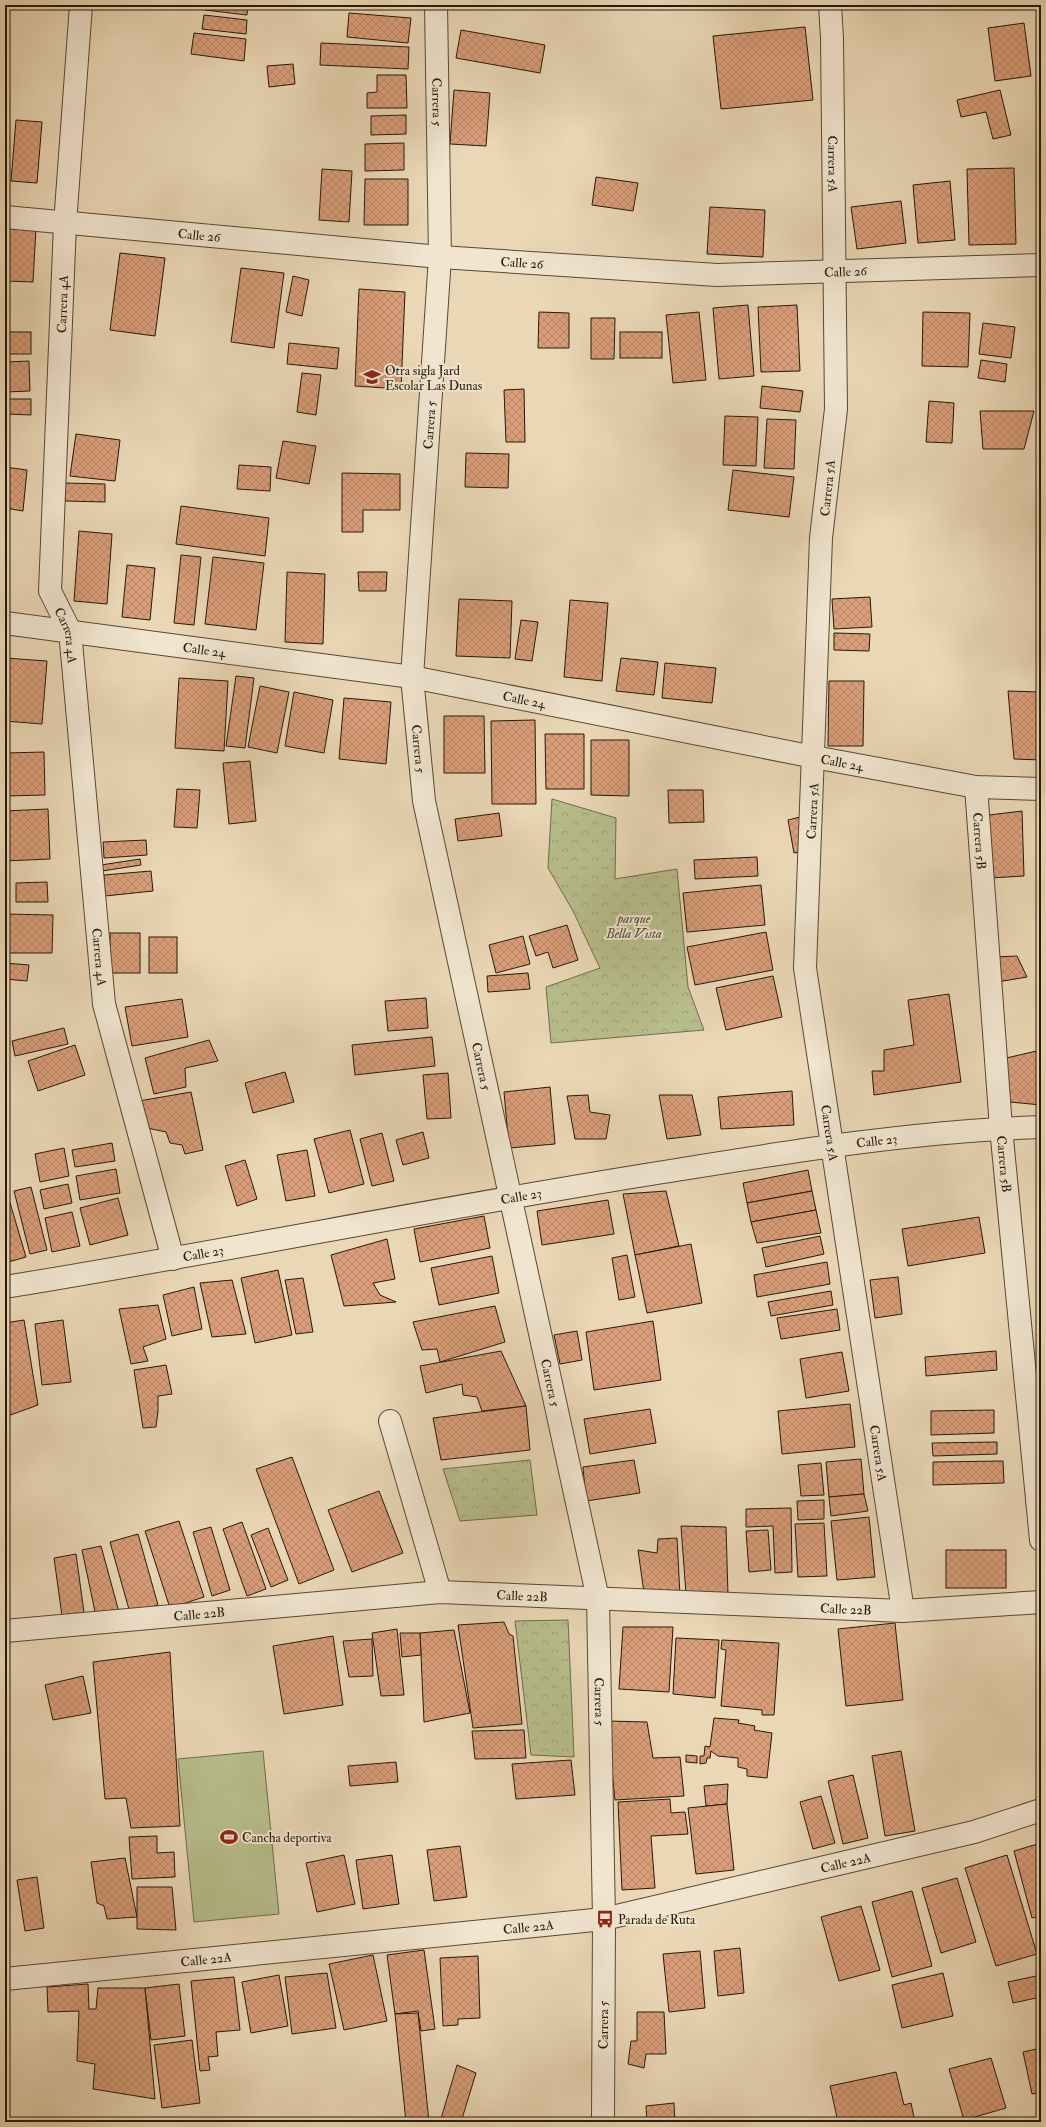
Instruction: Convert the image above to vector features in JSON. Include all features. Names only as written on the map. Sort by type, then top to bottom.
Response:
[{"type":"street","name":"Carrera 4A","points":[[81,5],[65,224],[50,590],[70,631],[104,1004],[173,1259]]},
{"type":"street","name":"Carrera 5","points":[[436,5],[440,257],[412,676],[424,801],[598,1598],[604,1919],[603,2122]]},
{"type":"street","name":"Carrera 5A","points":[[830,5],[832,38],[836,409],[821,538],[814,757],[804,968],[903,1611]]},
{"type":"street","name":"Calle 26","points":[[5,217],[65,224],[440,257],[716,275],[1041,265]]},
{"type":"street","name":"Calle 24","points":[[5,623],[412,676],[814,757],[976,786],[1041,788]]},
{"type":"street","name":"Carrera 5B","points":[[976,786],[1001,1128],[1041,1540]]},
{"type":"street","name":"Calle 23","points":[[5,1287],[173,1259],[511,1196],[831,1145],[1001,1128],[1041,1127]]},
{"type":"street","points":[[390,1421],[440,1592]]},
{"type":"street","name":"Calle 22B","points":[[5,1631],[440,1592],[903,1611],[1041,1602]]},
{"type":"street","name":"Calle 22A","points":[[5,1979],[604,1919],[974,1832],[1041,1810]]},
{"type":"green space","name":"parque Bella Vista","points":[[552,799],[616,818],[615,879],[677,869],[688,987],[704,1030],[551,1043],[546,987],[600,968],[573,911],[548,868]]},
{"type":"green space","points":[[530,1460],[537,1515],[460,1521],[443,1469]]},
{"type":"green space","points":[[568,1620],[574,1757],[531,1755],[515,1621]]},
{"type":"green space","name":"Cancha deportiva","points":[[263,1751],[279,1914],[194,1922],[178,1759]]},
{"type":"building","points":[[206,5],[248,5],[247,15],[205,10]]},
{"type":"building","points":[[736,5],[771,5],[736,8]]},
{"type":"building","points":[[349,13],[411,18],[408,43],[347,37]]},
{"type":"building","points":[[204,15],[247,20],[246,34],[202,29]]},
{"type":"building","points":[[1024,23],[1031,76],[995,81],[988,28]]},
{"type":"building","points":[[805,27],[813,100],[721,109],[713,36]]},
{"type":"building","points":[[461,30],[545,45],[540,73],[456,58]]},
{"type":"building","points":[[194,33],[246,39],[244,61],[191,54]]},
{"type":"building","points":[[321,43],[409,47],[408,69],[320,65]]},
{"type":"building","points":[[293,64],[295,84],[269,87],[267,66]]},
{"type":"building","points":[[377,75],[406,75],[407,108],[367,108],[367,93],[377,92]]},
{"type":"building","points":[[454,90],[490,93],[486,146],[450,144]]},
{"type":"building","points":[[1000,90],[1011,135],[993,139],[986,112],[961,117],[957,100]]},
{"type":"building","points":[[406,115],[406,134],[371,135],[371,116]]},
{"type":"building","points":[[16,120],[42,122],[37,183],[11,181]]},
{"type":"building","points":[[5,127],[7,127],[5,157]]},
{"type":"building","points":[[404,143],[404,170],[365,171],[365,144]]},
{"type":"building","points":[[1014,168],[1016,244],[969,245],[967,169]]},
{"type":"building","points":[[322,169],[352,171],[349,222],[319,220]]},
{"type":"building","points":[[596,177],[638,183],[633,211],[592,205]]},
{"type":"building","points":[[365,179],[408,179],[408,225],[364,225]]},
{"type":"building","points":[[950,181],[955,240],[918,243],[913,185]]},
{"type":"building","points":[[901,201],[906,243],[857,249],[851,207]]},
{"type":"building","points":[[710,207],[765,210],[763,257],[707,254]]},
{"type":"building","points":[[5,227],[36,228],[33,282],[5,281]]},
{"type":"building","points":[[120,253],[165,258],[155,336],[110,330]]},
{"type":"building","points":[[241,268],[284,273],[274,348],[231,342]]},
{"type":"building","points":[[293,276],[309,280],[302,316],[286,312]]},
{"type":"building","points":[[359,289],[405,292],[401,389],[355,386]]},
{"type":"building","points":[[748,305],[754,376],[719,379],[713,308]]},
{"type":"building","points":[[797,305],[800,371],[761,372],[758,307]]},
{"type":"building","points":[[539,312],[569,313],[569,348],[538,348]]},
{"type":"building","points":[[699,312],[706,380],[673,383],[666,315]]},
{"type":"building","points":[[923,312],[970,313],[968,367],[922,366]]},
{"type":"building","points":[[591,318],[615,318],[614,359],[591,359]]},
{"type":"building","points":[[983,323],[1015,327],[1011,358],[979,354]]},
{"type":"building","points":[[5,332],[31,332],[31,354],[5,354]]},
{"type":"building","points":[[620,332],[662,332],[662,358],[620,358]]},
{"type":"building","points":[[289,343],[339,348],[337,369],[287,364]]},
{"type":"building","points":[[981,360],[1007,364],[1005,382],[978,378]]},
{"type":"building","points":[[29,361],[30,391],[5,392],[5,362]]},
{"type":"building","points":[[302,373],[321,375],[316,415],[297,412]]},
{"type":"building","points":[[762,386],[803,391],[800,412],[760,408]]},
{"type":"building","points":[[524,389],[525,442],[506,442],[504,390]]},
{"type":"building","points":[[5,399],[31,399],[31,415],[5,414]]},
{"type":"building","points":[[929,401],[954,403],[952,443],[926,442]]},
{"type":"building","points":[[980,411],[1034,411],[1024,449],[983,449]]},
{"type":"building","points":[[725,416],[758,417],[756,466],[723,465]]},
{"type":"building","points":[[767,419],[796,420],[794,469],[764,468]]},
{"type":"building","points":[[76,434],[120,440],[115,481],[70,476]]},
{"type":"building","points":[[283,441],[316,446],[309,484],[276,478]]},
{"type":"building","points":[[466,453],[509,454],[508,488],[465,487]]},
{"type":"building","points":[[239,465],[271,467],[270,491],[237,489]]},
{"type":"building","points":[[5,467],[27,470],[23,511],[5,508]]},
{"type":"building","points":[[733,470],[794,477],[789,517],[728,510]]},
{"type":"building","points":[[342,473],[400,474],[400,510],[363,510],[363,532],[342,532]]},
{"type":"building","points":[[65,483],[105,484],[105,502],[65,501]]},
{"type":"building","points":[[181,506],[269,518],[265,556],[176,544]]},
{"type":"building","points":[[79,531],[112,534],[107,604],[74,601]]},
{"type":"building","points":[[181,555],[201,557],[194,625],[174,623]]},
{"type":"building","points":[[213,557],[264,563],[256,630],[205,624]]},
{"type":"building","points":[[127,565],[155,568],[150,620],[122,617]]},
{"type":"building","points":[[287,572],[325,574],[323,644],[285,642]]},
{"type":"building","points":[[358,572],[387,572],[386,591],[359,591]]},
{"type":"building","points":[[870,597],[872,627],[834,629],[832,599]]},
{"type":"building","points":[[459,599],[512,601],[510,658],[456,656]]},
{"type":"building","points":[[570,600],[608,603],[602,681],[564,677]]},
{"type":"building","points":[[521,620],[538,622],[532,661],[515,659]]},
{"type":"building","points":[[834,633],[870,634],[869,651],[834,650]]},
{"type":"building","points":[[5,658],[47,661],[42,724],[5,721]]},
{"type":"building","points":[[621,658],[658,662],[654,695],[616,691]]},
{"type":"building","points":[[665,663],[716,668],[712,703],[662,698]]},
{"type":"building","points":[[236,676],[254,678],[245,748],[226,746]]},
{"type":"building","points":[[179,678],[228,681],[224,751],[175,748]]},
{"type":"building","points":[[829,681],[864,681],[863,746],[828,746]]},
{"type":"building","points":[[260,686],[289,692],[277,753],[248,747]]},
{"type":"building","points":[[1008,691],[1041,692],[1041,760],[1014,759]]},
{"type":"building","points":[[294,692],[333,700],[324,753],[285,746]]},
{"type":"building","points":[[344,698],[391,702],[386,764],[339,759]]},
{"type":"building","points":[[444,716],[484,716],[485,773],[444,773]]},
{"type":"building","points":[[535,720],[536,804],[492,804],[491,721]]},
{"type":"building","points":[[545,734],[584,734],[584,789],[546,789]]},
{"type":"building","points":[[591,740],[629,740],[629,796],[591,795]]},
{"type":"building","points":[[44,752],[45,795],[5,796],[5,753]]},
{"type":"building","points":[[250,761],[256,821],[229,824],[223,763]]},
{"type":"building","points":[[177,789],[200,790],[197,828],[174,827]]},
{"type":"building","points":[[668,790],[703,790],[704,822],[669,823]]},
{"type":"building","points":[[48,809],[50,859],[5,861],[5,811]]},
{"type":"building","points":[[1022,811],[1024,876],[990,878],[981,816]]},
{"type":"building","points":[[499,813],[502,836],[458,841],[455,819]]},
{"type":"building","points":[[800,817],[807,851],[794,853],[788,820]]},
{"type":"building","points":[[146,840],[147,855],[104,858],[103,842]]},
{"type":"building","points":[[757,857],[758,876],[695,879],[694,860]]},
{"type":"building","points":[[140,859],[141,865],[102,871],[101,865]]},
{"type":"building","points":[[151,871],[153,891],[105,896],[104,875]]},
{"type":"building","points":[[47,882],[48,902],[16,902],[16,883]]},
{"type":"building","points":[[761,885],[765,925],[687,932],[683,893]]},
{"type":"building","points":[[5,914],[53,915],[52,953],[5,953]]},
{"type":"building","points":[[567,925],[578,960],[553,968],[548,952],[536,956],[529,936]]},
{"type":"building","points":[[766,932],[773,970],[695,985],[687,947]]},
{"type":"building","points":[[110,933],[140,933],[140,973],[110,973]]},
{"type":"building","points":[[523,936],[530,964],[496,973],[489,945]]},
{"type":"building","points":[[149,937],[177,937],[177,973],[149,973]]},
{"type":"building","points":[[1017,956],[1027,977],[997,982],[995,957]]},
{"type":"building","points":[[5,963],[29,965],[27,981],[5,979]]},
{"type":"building","points":[[528,973],[530,989],[488,992],[487,976]]},
{"type":"building","points":[[773,976],[782,1017],[726,1030],[716,988]]},
{"type":"building","points":[[949,994],[961,1082],[874,1095],[872,1071],[884,1071],[884,1050],[914,1045],[908,1000]]},
{"type":"building","points":[[426,998],[428,1028],[388,1031],[385,1001]]},
{"type":"building","points":[[182,999],[188,1037],[132,1046],[125,1007]]},
{"type":"building","points":[[64,1028],[68,1044],[15,1056],[12,1041]]},
{"type":"building","points":[[432,1037],[435,1066],[355,1075],[352,1045]]},
{"type":"building","points":[[209,1040],[218,1061],[185,1068],[186,1087],[154,1094],[145,1058]]},
{"type":"building","points":[[75,1045],[85,1075],[38,1091],[28,1061]]},
{"type":"building","points":[[1041,1050],[1041,1105],[1010,1102],[1002,1059]]},
{"type":"building","points":[[285,1072],[294,1102],[253,1113],[245,1083]]},
{"type":"building","points":[[448,1073],[451,1118],[427,1119],[423,1075]]},
{"type":"building","points":[[550,1087],[555,1144],[509,1148],[504,1092]]},
{"type":"building","points":[[792,1091],[794,1125],[721,1129],[718,1097]]},
{"type":"building","points":[[191,1092],[203,1150],[185,1154],[182,1145],[170,1143],[166,1132],[147,1128],[139,1101]]},
{"type":"building","points":[[588,1095],[590,1112],[610,1115],[606,1139],[575,1139],[567,1096]]},
{"type":"building","points":[[659,1095],[692,1095],[701,1135],[667,1139]]},
{"type":"building","points":[[350,1130],[364,1184],[329,1193],[314,1139]]},
{"type":"building","points":[[423,1132],[429,1158],[403,1165],[396,1140]]},
{"type":"building","points":[[382,1133],[394,1181],[372,1186],[360,1139]]},
{"type":"building","points":[[112,1143],[115,1161],[75,1167],[72,1150]]},
{"type":"building","points":[[64,1148],[69,1176],[40,1182],[35,1154]]},
{"type":"building","points":[[307,1150],[315,1196],[286,1201],[277,1155]]},
{"type":"building","points":[[245,1160],[257,1199],[237,1206],[225,1166]]},
{"type":"building","points":[[116,1169],[120,1193],[80,1200],[76,1176]]},
{"type":"building","points":[[808,1170],[812,1191],[747,1203],[743,1183]]},
{"type":"building","points":[[68,1184],[72,1203],[44,1209],[40,1190]]},
{"type":"building","points":[[31,1187],[47,1250],[30,1254],[14,1191]]},
{"type":"building","points":[[666,1191],[679,1246],[635,1255],[623,1194]]},
{"type":"building","points":[[812,1191],[816,1210],[751,1222],[747,1203]]},
{"type":"building","points":[[8,1196],[26,1257],[5,1263],[5,1197]]},
{"type":"building","points":[[118,1198],[128,1235],[90,1245],[80,1208]]},
{"type":"building","points":[[608,1200],[614,1234],[542,1245],[537,1211]]},
{"type":"building","points":[[816,1210],[821,1233],[757,1243],[751,1222]]},
{"type":"building","points":[[72,1212],[80,1246],[52,1252],[45,1218]]},
{"type":"building","points":[[484,1216],[490,1248],[420,1262],[414,1229]]},
{"type":"building","points":[[979,1217],[985,1253],[908,1266],[902,1229]]},
{"type":"building","points":[[820,1236],[824,1254],[766,1267],[762,1248]]},
{"type":"building","points":[[387,1239],[395,1279],[373,1283],[380,1295],[396,1302],[344,1306],[331,1255]]},
{"type":"building","points":[[691,1244],[702,1303],[647,1313],[635,1255]]},
{"type":"building","points":[[627,1255],[635,1297],[619,1300],[612,1258]]},
{"type":"building","points":[[492,1256],[499,1293],[439,1305],[431,1268]]},
{"type":"building","points":[[827,1262],[830,1284],[757,1297],[754,1275]]},
{"type":"building","points":[[278,1270],[292,1335],[255,1343],[241,1278]]},
{"type":"building","points":[[898,1277],[902,1314],[875,1318],[870,1280]]},
{"type":"building","points":[[303,1278],[313,1332],[296,1334],[285,1280]]},
{"type":"building","points":[[232,1280],[246,1334],[212,1337],[200,1283]]},
{"type":"building","points":[[194,1287],[202,1329],[172,1336],[163,1295]]},
{"type":"building","points":[[831,1291],[833,1305],[771,1316],[768,1302]]},
{"type":"building","points":[[158,1305],[166,1339],[143,1347],[148,1361],[131,1364],[119,1309]]},
{"type":"building","points":[[495,1306],[505,1342],[440,1362],[437,1349],[422,1350],[413,1322]]},
{"type":"building","points":[[837,1309],[840,1330],[781,1339],[777,1318]]},
{"type":"building","points":[[24,1320],[38,1405],[5,1417],[5,1323]]},
{"type":"building","points":[[63,1320],[71,1382],[42,1385],[35,1324]]},
{"type":"building","points":[[653,1321],[661,1380],[594,1390],[586,1332]]},
{"type":"building","points":[[577,1331],[582,1360],[560,1364],[554,1335]]},
{"type":"building","points":[[501,1351],[526,1406],[482,1411],[477,1397],[463,1395],[462,1384],[426,1393],[420,1366]]},
{"type":"building","points":[[996,1351],[997,1370],[926,1376],[925,1357]]},
{"type":"building","points":[[842,1352],[849,1391],[806,1398],[800,1359]]},
{"type":"building","points":[[166,1365],[172,1394],[158,1396],[156,1427],[143,1428],[134,1370]]},
{"type":"building","points":[[850,1404],[855,1447],[782,1454],[778,1411]]},
{"type":"building","points":[[526,1406],[530,1450],[441,1460],[433,1418]]},
{"type":"building","points":[[650,1409],[656,1443],[590,1454],[584,1419]]},
{"type":"building","points":[[994,1410],[994,1433],[931,1435],[931,1411]]},
{"type":"building","points":[[997,1442],[997,1454],[933,1456],[932,1443]]},
{"type":"building","points":[[292,1457],[334,1570],[299,1584],[256,1469]]},
{"type":"building","points":[[861,1459],[864,1494],[829,1497],[826,1462]]},
{"type":"building","points":[[634,1460],[640,1493],[586,1501],[583,1467]]},
{"type":"building","points":[[1003,1461],[1004,1483],[933,1485],[933,1462]]},
{"type":"building","points":[[821,1463],[824,1495],[801,1496],[798,1465]]},
{"type":"building","points":[[379,1491],[403,1553],[352,1572],[328,1510]]},
{"type":"building","points":[[864,1494],[868,1511],[831,1516],[829,1497]]},
{"type":"building","points":[[824,1500],[824,1519],[798,1520],[797,1501]]},
{"type":"building","points":[[791,1508],[792,1572],[775,1573],[773,1526],[746,1527],[746,1509]]},
{"type":"building","points":[[869,1517],[875,1577],[837,1580],[831,1521]]},
{"type":"building","points":[[179,1521],[204,1597],[170,1608],[145,1531]]},
{"type":"building","points":[[242,1522],[266,1589],[247,1596],[223,1529]]},
{"type":"building","points":[[824,1523],[827,1576],[798,1577],[795,1524]]},
{"type":"building","points":[[681,1526],[726,1527],[728,1595],[686,1594]]},
{"type":"building","points":[[211,1527],[230,1590],[212,1596],[193,1532]]},
{"type":"building","points":[[268,1528],[288,1580],[271,1587],[251,1535]]},
{"type":"building","points":[[768,1530],[771,1570],[749,1572],[746,1531]]},
{"type":"building","points":[[138,1534],[158,1605],[130,1613],[110,1542]]},
{"type":"building","points":[[677,1538],[680,1596],[644,1593],[638,1550],[657,1553],[658,1539]]},
{"type":"building","points":[[101,1546],[120,1616],[97,1621],[82,1550]]},
{"type":"building","points":[[946,1550],[1006,1550],[1006,1588],[946,1588]]},
{"type":"building","points":[[76,1554],[85,1620],[63,1623],[54,1558]]},
{"type":"building","points":[[504,1622],[509,1634],[513,1636],[522,1724],[473,1728],[458,1625]]},
{"type":"building","points":[[895,1623],[903,1700],[846,1706],[838,1629]]},
{"type":"building","points":[[623,1627],[673,1627],[669,1692],[619,1689]]},
{"type":"building","points":[[397,1629],[404,1695],[381,1696],[372,1633]]},
{"type":"building","points":[[454,1630],[470,1713],[424,1722],[420,1633]]},
{"type":"building","points":[[400,1633],[420,1633],[421,1655],[402,1657]]},
{"type":"building","points":[[333,1636],[343,1705],[284,1714],[273,1646]]},
{"type":"building","points":[[676,1638],[719,1640],[715,1698],[673,1694]]},
{"type":"building","points":[[372,1639],[373,1676],[349,1677],[343,1641]]},
{"type":"building","points":[[722,1640],[779,1643],[774,1715],[762,1715],[762,1710],[721,1706],[726,1650],[721,1649]]},
{"type":"building","points":[[170,1652],[180,1826],[131,1828],[126,1798],[105,1799],[93,1662]]},
{"type":"building","points":[[83,1676],[91,1713],[53,1720],[45,1685]]},
{"type":"building","points":[[714,1718],[739,1720],[738,1723],[755,1726],[754,1730],[772,1733],[767,1778],[747,1776],[747,1769],[738,1767],[738,1758],[718,1756],[711,1751],[710,1758],[707,1758],[706,1763],[700,1764],[700,1756],[704,1756],[705,1746],[710,1747]]},
{"type":"building","points":[[607,1721],[647,1722],[653,1758],[680,1757],[684,1796],[615,1800]]},
{"type":"building","points":[[524,1730],[526,1758],[475,1759],[472,1731]]},
{"type":"building","points":[[901,1751],[915,1831],[885,1836],[872,1756]]},
{"type":"building","points":[[686,1755],[697,1756],[697,1763],[686,1762]]},
{"type":"building","points":[[571,1760],[575,1795],[516,1799],[512,1764]]},
{"type":"building","points":[[396,1762],[398,1782],[350,1786],[348,1766]]},
{"type":"building","points":[[853,1775],[868,1838],[843,1844],[828,1781]]},
{"type":"building","points":[[728,1784],[727,1804],[706,1806],[704,1786]]},
{"type":"building","points":[[821,1796],[835,1843],[813,1849],[800,1802]]},
{"type":"building","points":[[670,1799],[671,1813],[685,1812],[688,1834],[651,1836],[655,1888],[622,1890],[618,1802]]},
{"type":"building","points":[[727,1804],[734,1870],[696,1874],[688,1808]]},
{"type":"building","points":[[157,1836],[157,1853],[174,1852],[175,1877],[132,1879],[129,1837]]},
{"type":"building","points":[[1041,1843],[1041,1916],[1032,1918],[1014,1851]]},
{"type":"building","points":[[460,1846],[467,1897],[434,1901],[427,1850]]},
{"type":"building","points":[[344,1855],[355,1904],[317,1912],[306,1863]]},
{"type":"building","points":[[392,1855],[399,1904],[363,1909],[356,1860]]},
{"type":"building","points":[[1007,1855],[1037,1954],[996,1966],[965,1868]]},
{"type":"building","points":[[125,1858],[137,1917],[107,1919],[104,1906],[97,1903],[91,1862]]},
{"type":"building","points":[[37,1877],[44,1928],[25,1931],[17,1880]]},
{"type":"building","points":[[957,1878],[976,1942],[941,1953],[922,1888]]},
{"type":"building","points":[[137,1887],[172,1887],[176,1930],[137,1929]]},
{"type":"building","points":[[912,1891],[932,1966],[892,1977],[872,1902]]},
{"type":"building","points":[[861,1906],[880,1970],[839,1981],[821,1917]]},
{"type":"building","points":[[740,1948],[744,1993],[718,1996],[714,1951]]},
{"type":"building","points":[[424,1950],[435,2029],[421,2031],[418,2011],[395,2014],[387,1955]]},
{"type":"building","points":[[700,1951],[705,2008],[669,2012],[663,1954]]},
{"type":"building","points":[[373,1955],[387,2021],[344,2030],[329,1964]]},
{"type":"building","points":[[478,1956],[480,2018],[458,2019],[458,2025],[443,2026],[440,1958]]},
{"type":"building","points":[[327,1973],[336,2028],[292,2034],[285,1977]]},
{"type":"building","points":[[943,1973],[953,2016],[902,2028],[892,1985]]},
{"type":"building","points":[[279,1975],[288,2026],[251,2033],[242,1982]]},
{"type":"building","points":[[1041,1975],[1041,1997],[1013,2003],[1008,1982]]},
{"type":"building","points":[[234,1977],[240,2030],[216,2032],[218,2056],[208,2057],[210,2070],[200,2071],[191,1981]]},
{"type":"building","points":[[88,1984],[89,2009],[96,2009],[98,1988],[145,1988],[155,2099],[93,2089],[95,2064],[77,2061],[79,2011],[48,2012],[47,1987]]},
{"type":"building","points":[[179,1984],[185,2036],[151,2040],[145,1988]]},
{"type":"building","points":[[637,2012],[664,2012],[666,2054],[646,2054],[644,2068],[628,2064],[631,2041],[637,2041]]},
{"type":"building","points":[[418,2013],[429,2122],[406,2122],[395,2014]]},
{"type":"building","points":[[192,2040],[200,2103],[162,2108],[154,2045]]},
{"type":"building","points":[[1041,2048],[1041,2092],[1032,2094],[1023,2052]]},
{"type":"building","points":[[991,2058],[1006,2108],[964,2120],[949,2069]]},
{"type":"building","points":[[457,2065],[476,2073],[461,2122],[440,2122]]},
{"type":"building","points":[[896,2072],[904,2105],[911,2103],[915,2122],[838,2122],[830,2086]]},
{"type":"building","points":[[674,2103],[675,2122],[647,2122],[646,2106]]},
{"type":"place","name":"Otra sigla Jard Escolar Las Dunas","points":[[372,377]]},
{"type":"place","name":"Cancha deportiva","points":[[229,1837]]},
{"type":"place","name":"Parada de Ruta","points":[[605,1919]]}]
